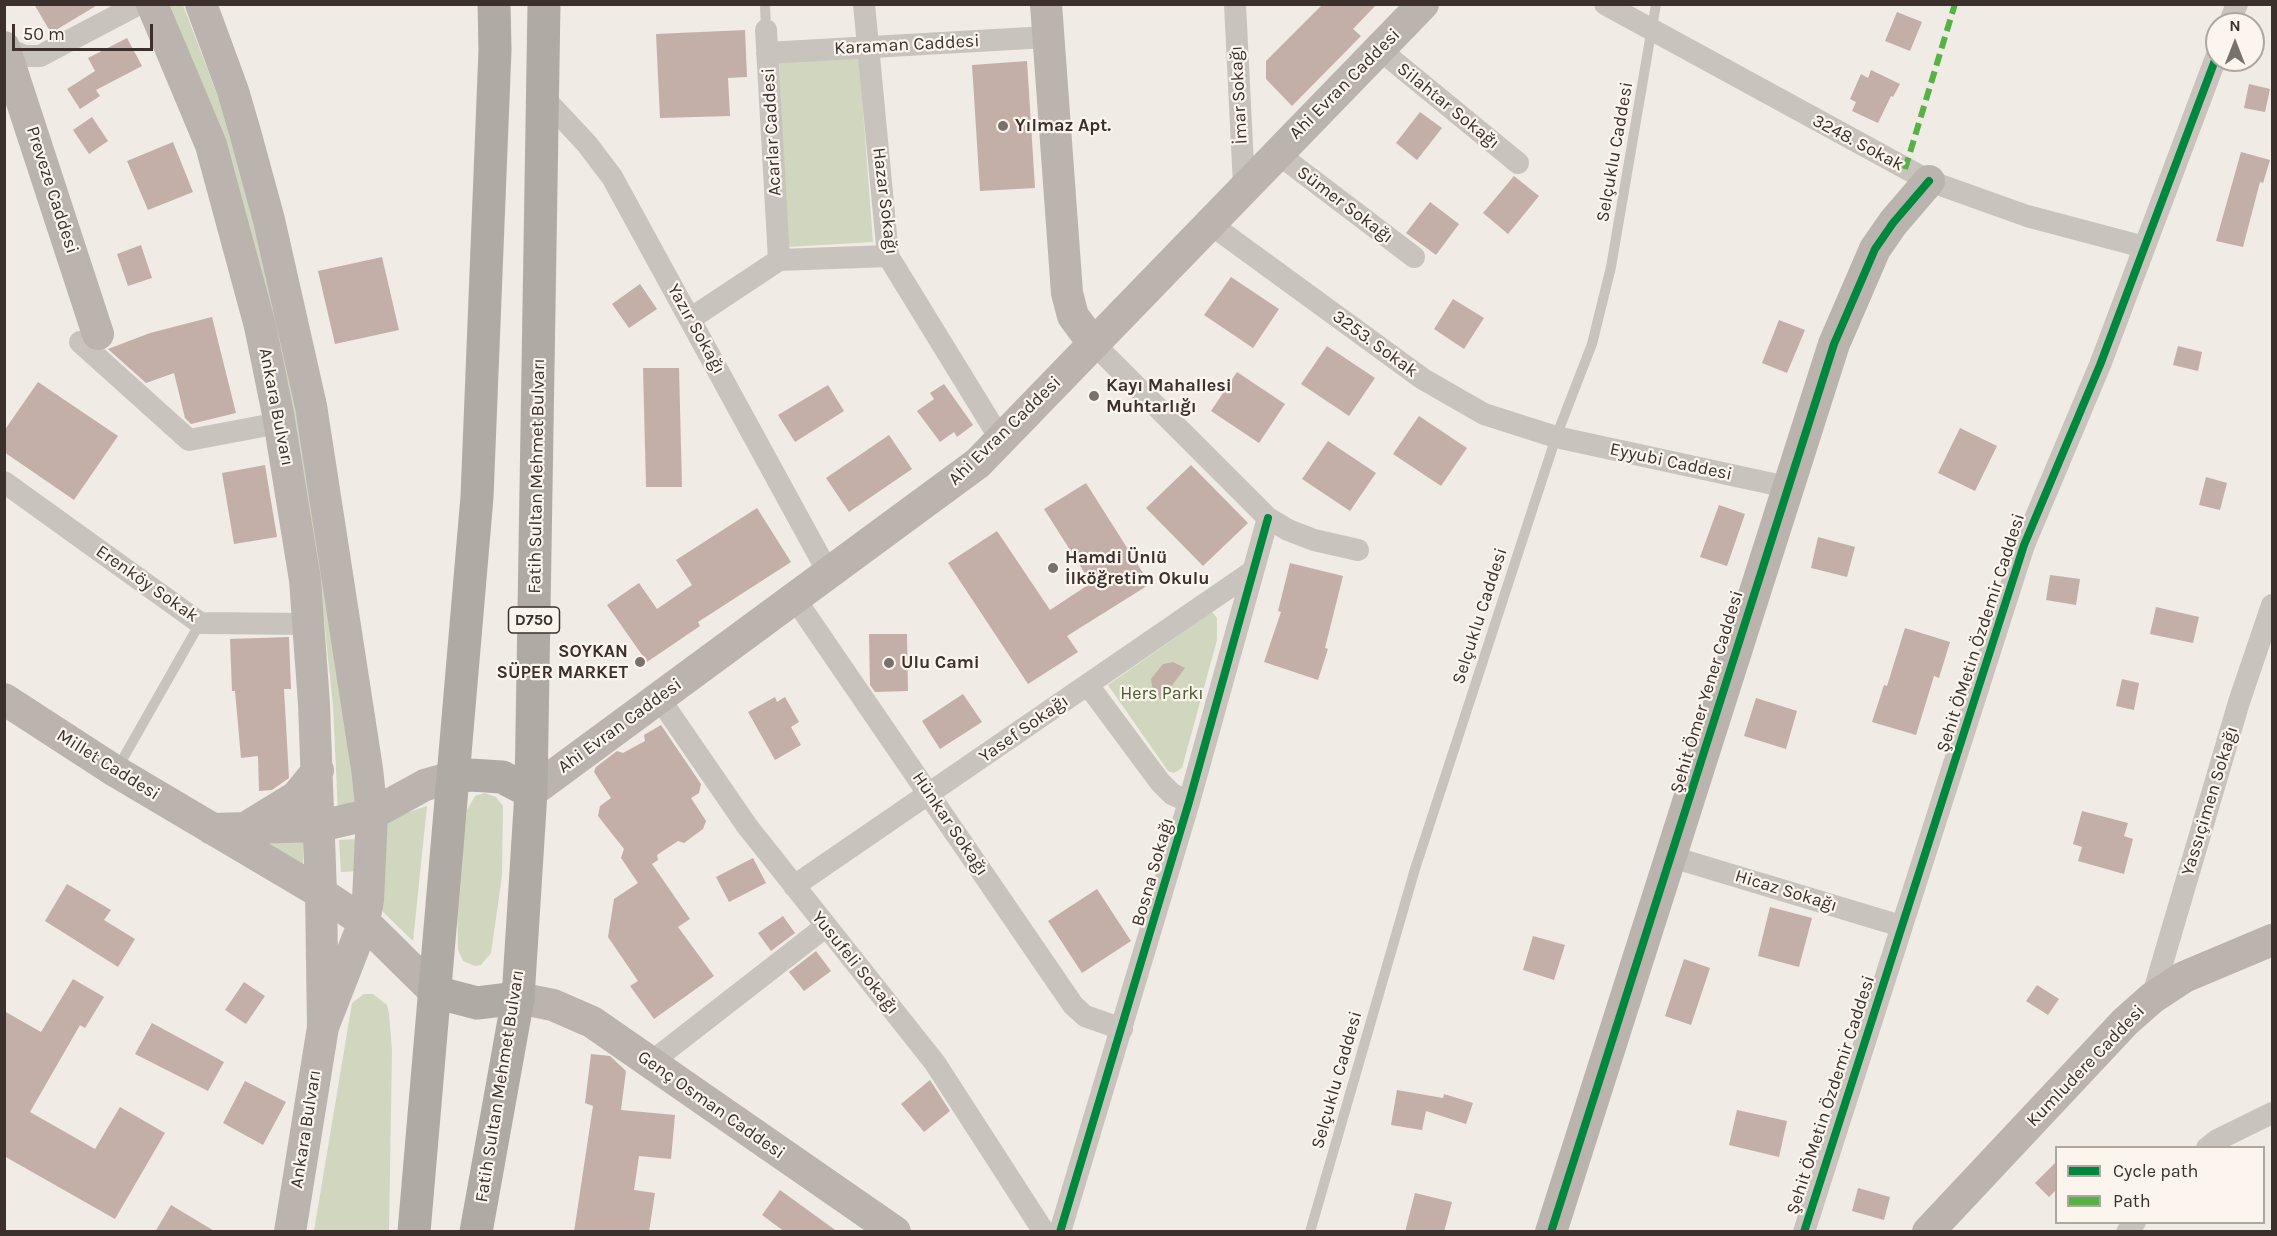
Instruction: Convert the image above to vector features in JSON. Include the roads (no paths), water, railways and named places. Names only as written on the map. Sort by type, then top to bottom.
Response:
[{"type":"highway","points":[[414,1232],[477,497],[495,50],[494,4]]},
{"type":"highway","name":"Fatih Sultan Mehmet Bulvarı","points":[[476,1232],[518,998],[531,792],[544,4]]},
{"type":"highway","points":[[453,777],[486,775],[502,777],[531,792]]},
{"type":"highway","points":[[435,992],[477,1003],[518,998]]},
{"type":"main road","name":"Ankara Bulvarı","points":[[152,4],[199,111],[214,156],[260,326],[305,580],[318,770],[323,1028],[290,1232]]},
{"type":"main road","name":"Ankara Bulvarı","points":[[201,4],[233,91],[253,164],[284,284],[311,406],[346,620],[372,814],[370,879],[364,921],[323,1028]]},
{"type":"main road","points":[[1046,4],[1067,293],[1073,316],[1093,343]]},
{"type":"main road","name":"Ahi Evran Caddesi","points":[[531,792],[952,484],[1001,440],[1244,186],[1423,4]]},
{"type":"main road","name":"Preveze Caddesi","points":[[5,48],[89,338]]},
{"type":"main road","name":"Şehit Ömer Yener Caddesi","points":[[1551,1232],[1672,857],[1786,487],[1834,344],[1875,249],[1893,223],[1929,181]]},
{"type":"main road","name":"Millet Caddesi","points":[[4,699],[115,771],[321,893]]},
{"type":"main road","points":[[244,828],[296,797],[318,770]]},
{"type":"main road","points":[[211,829],[320,826],[372,814],[425,784],[453,777]]},
{"type":"main road","points":[[321,893],[364,921],[435,992]]},
{"type":"main road","name":"Kumludere Caddesi","points":[[1928,1232],[2117,1030],[2152,998],[2184,977],[2272,940]]},
{"type":"main road","name":"Genç Osman Caddesi","points":[[518,998],[553,1005],[592,1022],[895,1232]]},
{"type":"street","points":[[5,48],[26,56],[40,56],[140,4]]},
{"type":"street","name":"Hazar Sokağı","points":[[864,4],[888,256],[1001,440]]},
{"type":"street","name":"İmar Sokağı","points":[[1235,4],[1244,186]]},
{"type":"street","name":"3248. Sokak","points":[[1605,4],[1652,32],[1929,181],[2027,216],[2144,247]]},
{"type":"street","name":"Acarlar Caddesi","points":[[766,30],[779,260]]},
{"type":"street","name":"Karaman Caddesi","points":[[767,53],[1047,37]]},
{"type":"street","name":"Silahtar Sokağı","points":[[1379,49],[1518,164]]},
{"type":"street","name":"Şehit ÖMetin Özdemir Caddesi","points":[[1804,1232],[2024,545],[2100,365],[2211,72]]},
{"type":"street","name":"Yazır Sokağı","points":[[544,98],[587,144],[612,177],[829,573]]},
{"type":"street","name":"Sümer Sokağı","points":[[1277,153],[1414,257]]},
{"type":"street","name":"3253. Sokak","points":[[1209,223],[1424,380],[1453,398],[1494,418],[1556,437]]},
{"type":"street","points":[[690,319],[779,260],[888,256]]},
{"type":"street","points":[[89,338],[189,440],[279,423]]},
{"type":"street","points":[[1093,343],[1268,518],[1288,530],[1314,540],[1358,550]]},
{"type":"street","name":"Eyyubi Caddesi","points":[[1556,437],[1786,487]]},
{"type":"street","name":"Erenköy Sokak","points":[[4,482],[200,623],[308,624]]},
{"type":"street","name":"Bosna Sokağı","points":[[1060,1232],[1189,802],[1268,518]]},
{"type":"street","name":"Yasef Sokağı","points":[[794,886],[1253,571]]},
{"type":"street","name":"Hünkar Sokağı","points":[[795,599],[1073,1005],[1085,1016],[1122,1029]]},
{"type":"street","name":"Yassıçimen Sokağı","points":[[2152,998],[2240,702],[2272,605]]},
{"type":"street","points":[[1088,685],[1160,782],[1172,794],[1189,802]]},
{"type":"street","name":"Yusufeli Sokağı","points":[[658,698],[747,826],[935,1063],[1044,1232]]},
{"type":"street","name":"Hicaz Sokağı","points":[[1672,857],[1901,926]]},
{"type":"street","points":[[650,1063],[825,927]]},
{"type":"street","points":[[2210,1146],[2217,1140],[2272,1113]]},
{"type":"lane","name":"Acarlar Caddesi","points":[[765,4],[766,30]]},
{"type":"lane","name":"Selçuklu Caddesi","points":[[1310,1232],[1415,869],[1556,437],[1592,344],[1611,267],[1656,4]]},
{"type":"lane","points":[[115,771],[200,623]]},
{"type":"place","name":"Yılmaz Apt.","points":[[1003,126]]},
{"type":"place","name":"Kayı Mahallesi Muhtarlığı","points":[[1094,396]]},
{"type":"place","name":"Hamdi Ünlü İlköğretim Okulu","points":[[1053,568]]},
{"type":"place","name":"SOYKAN SÜPER MARKET","points":[[640,662]]},
{"type":"place","name":"Ulu Cami","points":[[889,663]]},
{"type":"park label","name":"Hers Parkı","points":[[1162,694]]}]
